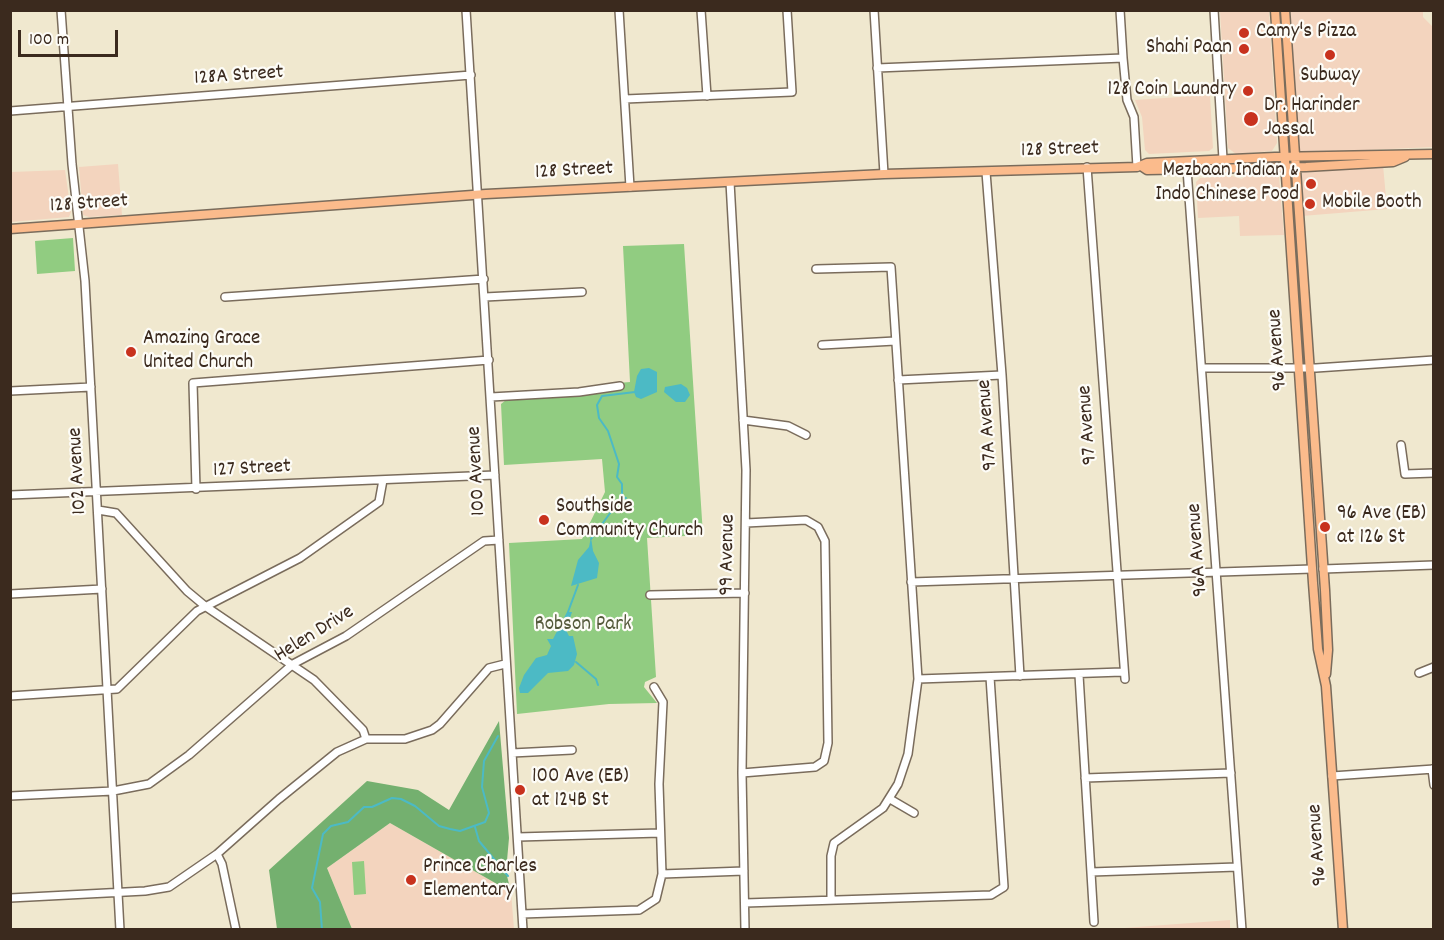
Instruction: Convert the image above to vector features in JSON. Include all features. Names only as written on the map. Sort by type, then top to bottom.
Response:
[{"type":"main road","name":"96 Avenue","points":[[1285,10],[1323,569],[1328,650],[1326,686],[1342,930]]},
{"type":"main road","name":"96 Avenue","points":[[1275,13],[1318,649],[1326,686]]},
{"type":"main road","points":[[1275,13],[1286,34]]},
{"type":"main road","name":"128 Street","points":[[10,229],[479,194],[884,174],[1139,166],[1147,163],[1222,159],[1392,162],[1407,156],[1434,154]]},
{"type":"main road","name":"128 Street","points":[[1139,166],[1148,170],[1188,169],[1284,161]]},
{"type":"main road","points":[[1311,552],[1323,569]]},
{"type":"street","name":"102 Avenue","points":[[61,10],[91,387],[120,930]]},
{"type":"street","name":"100 Avenue","points":[[466,10],[523,930]]},
{"type":"street","points":[[619,10],[630,187]]},
{"type":"street","points":[[701,10],[707,96]]},
{"type":"street","points":[[625,99],[792,92],[787,10]]},
{"type":"street","points":[[874,10],[884,174]]},
{"type":"street","points":[[1120,10],[1127,100],[1134,117],[1139,166]]},
{"type":"street","points":[[1214,10],[1222,159]]},
{"type":"street","points":[[877,68],[1123,58]]},
{"type":"street","name":"128A Street","points":[[10,111],[471,75]]},
{"type":"street","name":"97 Avenue","points":[[1079,675],[1124,676],[1087,168]]},
{"type":"street","name":"96A Avenue","points":[[1188,169],[1242,930]]},
{"type":"street","name":"97A Avenue","points":[[986,172],[1002,375],[1020,676]]},
{"type":"street","name":"99 Avenue","points":[[730,182],[743,420],[746,523],[742,773],[745,930]]},
{"type":"street","points":[[816,269],[891,267],[918,679],[904,770],[890,799],[872,817],[834,843],[831,856],[831,900]]},
{"type":"street","points":[[225,297],[484,279]]},
{"type":"street","points":[[485,297],[582,292]]},
{"type":"street","points":[[822,345],[895,341]]},
{"type":"street","points":[[196,489],[193,382],[489,360]]},
{"type":"street","points":[[1203,368],[1308,368],[1434,360]]},
{"type":"street","points":[[898,380],[1002,375]]},
{"type":"street","points":[[491,397],[579,392],[620,386]]},
{"type":"street","points":[[10,391],[91,387]]},
{"type":"street","points":[[743,420],[788,426],[806,435]]},
{"type":"street","points":[[1401,445],[1405,474],[1434,473]]},
{"type":"street","name":"127 Street","points":[[10,495],[495,475]]},
{"type":"street","points":[[10,696],[117,689],[205,606],[300,558],[379,502],[382,480]]},
{"type":"street","points":[[98,510],[116,513],[187,591],[205,606],[314,680],[363,730],[366,738]]},
{"type":"street","points":[[742,773],[815,767],[824,761],[828,743],[825,541],[818,527],[806,520],[746,523]]},
{"type":"street","name":"Helen Drive","points":[[10,796],[113,791],[149,784],[189,755],[293,664],[346,636],[484,541],[499,540]]},
{"type":"street","points":[[1323,569],[1434,565]]},
{"type":"street","points":[[910,582],[1312,568]]},
{"type":"street","points":[[10,594],[102,590]]},
{"type":"street","points":[[650,595],[745,592]]},
{"type":"street","points":[[10,898],[145,891],[169,887],[217,854],[326,761],[348,746],[366,738],[405,739],[432,730],[440,724],[489,668],[506,664]]},
{"type":"street","points":[[1419,673],[1434,667]]},
{"type":"street","points":[[918,679],[1079,675],[1094,922]]},
{"type":"street","points":[[745,903],[992,895],[1004,887],[990,677]]},
{"type":"street","points":[[522,914],[643,909],[656,899],[662,874],[660,833],[663,702],[654,687]]},
{"type":"street","points":[[512,753],[572,750]]},
{"type":"street","points":[[1332,776],[1433,769],[1434,784]]},
{"type":"street","points":[[1085,778],[1231,773]]},
{"type":"street","points":[[890,799],[914,813]]},
{"type":"street","points":[[518,837],[660,833]]},
{"type":"street","points":[[217,854],[222,864],[236,930]]},
{"type":"street","points":[[1091,872],[1237,867]]},
{"type":"street","points":[[662,874],[744,871]]},
{"type":"shaded area","points":[[1220,11],[1269,11],[1277,143],[1272,151],[1236,154],[1228,148]]},
{"type":"shaded area","points":[[1289,11],[1423,11],[1423,17],[1433,27],[1433,147],[1303,153],[1299,150]]},
{"type":"shaded area","points":[[1210,95],[1213,148],[1209,151],[1149,154],[1145,150],[1142,117],[1135,100]]},
{"type":"shaded area","points":[[118,164],[122,215],[89,217],[83,215],[79,167]]},
{"type":"shaded area","points":[[1383,165],[1387,209],[1302,216],[1302,172]]},
{"type":"shaded area","points":[[65,170],[71,212],[69,217],[11,222],[11,172]]},
{"type":"shaded area","points":[[1273,172],[1279,176],[1284,235],[1240,236],[1239,216],[1198,218],[1196,182],[1200,178],[1232,176],[1242,179],[1248,173]]},
{"type":"shaded area","name":"Prince Charles Elementary","points":[[390,823],[511,892],[514,929],[352,929],[327,868]]},
{"type":"shaded area","points":[[1230,920],[1230,929],[1098,930]]},
{"type":"green space","points":[[73,238],[75,271],[37,274],[35,241]]},
{"type":"green space","name":"Robson Park","points":[[684,244],[703,535],[647,538],[656,677],[645,682],[644,687],[657,703],[609,704],[517,714],[509,543],[582,539],[605,492],[602,459],[504,465],[501,404],[506,400],[605,393],[605,384],[630,382],[623,246]]},
{"type":"green space","points":[[499,721],[509,838],[506,872],[511,892],[390,823],[327,868],[352,929],[277,929],[269,870],[367,781],[418,790],[449,810]]},
{"type":"green space","points":[[364,861],[366,894],[354,895],[352,862]]},
{"type":"water","points":[[649,368],[657,372],[657,392],[641,399],[636,397],[634,392],[637,376],[641,369]]},
{"type":"water","points":[[681,384],[687,388],[690,395],[685,402],[676,402],[664,392],[665,387]]},
{"type":"water","points":[[591,537],[593,551],[599,563],[597,578],[571,586],[578,560],[589,547]]},
{"type":"water","points":[[567,612],[572,612],[566,630],[569,636],[573,636],[577,654],[574,665],[568,671],[548,673],[528,693],[520,693],[519,688],[524,675],[536,658],[547,655],[551,646],[547,639],[553,639]]},
{"type":"waterway","points":[[626,498],[622,497],[622,484],[617,477],[619,464],[608,431],[599,418],[597,405],[602,396],[635,392]]},
{"type":"waterway","points":[[591,539],[622,497]]},
{"type":"waterway","points":[[568,612],[578,585]]},
{"type":"waterway","points":[[576,662],[596,679],[598,685]]},
{"type":"waterway","points":[[322,930],[320,902],[312,888],[323,834],[331,826],[348,822],[364,807],[372,807],[392,798],[401,799],[415,806],[439,826],[450,829],[460,831],[485,822],[489,813],[482,787],[484,761],[498,736]]},
{"type":"waterway","points":[[475,827],[479,841],[508,876]]},
{"type":"place","name":"Camy's Pizza","points":[[1244,33]]},
{"type":"place","name":"Shahi Paan","points":[[1244,49]]},
{"type":"place","name":"Subway","points":[[1330,55]]},
{"type":"place","name":"128 Coin Laundry","points":[[1248,91]]},
{"type":"place","name":"Dr. Harinder Jassal","points":[[1251,119]]},
{"type":"place","name":"Mezbaan Indian & Indo Chinese Food","points":[[1311,184]]},
{"type":"place","name":"Mobile Booth","points":[[1310,204]]},
{"type":"place","name":"Amazing Grace United Church","points":[[131,352]]},
{"type":"place","name":"Southside Community Church","points":[[544,520]]},
{"type":"place","name":"96 Ave (EB) at 126 St","points":[[1325,527]]},
{"type":"place","name":"100 Ave (EB) at 124B St","points":[[520,790]]},
{"type":"place","name":"Prince Charles Elementary","points":[[411,880]]}]
